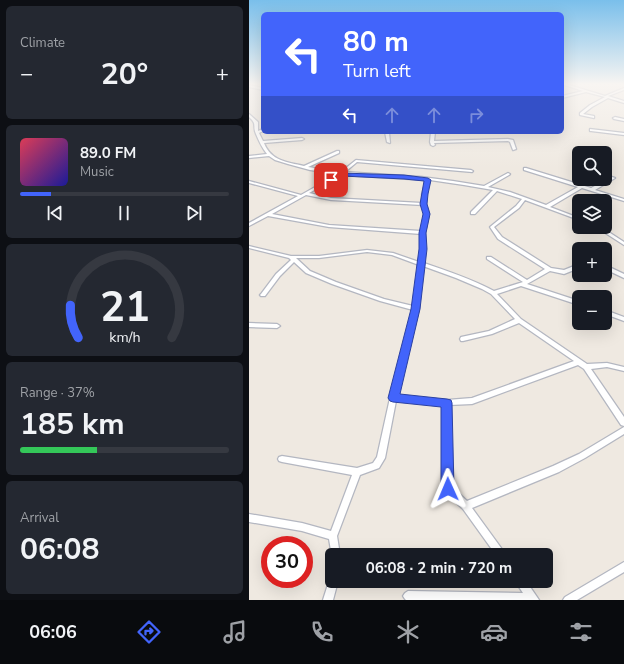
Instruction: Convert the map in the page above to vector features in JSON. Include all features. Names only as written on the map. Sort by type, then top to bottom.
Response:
[{"type":"street","points":[[584,112],[581,114],[593,117]]},
{"type":"street","points":[[249,115],[251,119],[256,122],[257,133],[269,155]]},
{"type":"street","points":[[615,118],[624,120]]},
{"type":"street","points":[[591,130],[624,134]]},
{"type":"street","points":[[257,133],[261,131]]},
{"type":"street","points":[[387,134],[389,142]]},
{"type":"street","points":[[433,134],[432,144],[509,140],[512,141],[514,149]]},
{"type":"street","points":[[261,142],[302,139]]},
{"type":"street","points":[[305,168],[338,152]]},
{"type":"street","points":[[249,157],[269,155],[284,162],[305,168],[341,174],[404,177],[485,187],[548,206],[572,216]]},
{"type":"street","points":[[249,225],[341,174],[356,161],[471,171]]},
{"type":"street","points":[[525,169],[624,200]]},
{"type":"street","points":[[485,187],[508,174]]},
{"type":"street","points":[[591,190],[613,178]]},
{"type":"street","points":[[282,460],[357,472],[376,466],[381,458],[393,398],[416,309],[423,233],[427,214],[424,204],[428,180]]},
{"type":"street","points":[[249,182],[301,196]]},
{"type":"street","points":[[548,206],[581,187]]},
{"type":"street","points":[[473,213],[496,190]]},
{"type":"street","points":[[306,194],[331,199],[424,204]]},
{"type":"street","points":[[524,199],[520,205],[497,222],[492,228],[500,238],[549,269],[564,272],[572,269]]},
{"type":"street","points":[[269,215],[329,226],[423,233]]},
{"type":"street","points":[[609,234],[624,244]]},
{"type":"street","points":[[249,247],[292,259],[375,251],[393,254],[458,277],[493,293],[519,320],[586,367],[624,423]]},
{"type":"street","points":[[489,258],[525,283],[572,300]]},
{"type":"street","points":[[263,295],[278,274],[292,259]]},
{"type":"street","points":[[292,259],[308,272],[328,281],[381,300],[416,309]]},
{"type":"street","points":[[493,293],[525,283],[549,269]]},
{"type":"street","points":[[612,270],[624,276]]},
{"type":"street","points":[[612,315],[624,319]]},
{"type":"street","points":[[463,339],[490,333],[519,320]]},
{"type":"street","points":[[249,326],[277,326]]},
{"type":"street","points":[[393,398],[447,403],[472,401],[579,362]]},
{"type":"street","points":[[586,367],[607,365],[624,369]]},
{"type":"street","points":[[447,403],[448,489],[466,506],[496,548]]},
{"type":"street","points":[[466,506],[556,469],[582,456],[624,430]]},
{"type":"street","points":[[335,548],[333,536],[357,472]]},
{"type":"street","points":[[249,518],[302,527],[333,536]]},
{"type":"street","points":[[568,600],[624,567]]},
{"type":"street","points":[[328,600],[331,588]]},
{"type":"street","points":[[525,588],[533,599]]},
{"type":"street","points":[[408,596],[533,599]]},
{"type":"route","points":[[331,180],[341,174],[390,176],[428,180],[424,194],[424,204],[427,214],[423,233],[423,249],[416,309],[393,398],[447,403],[448,489]]}]
